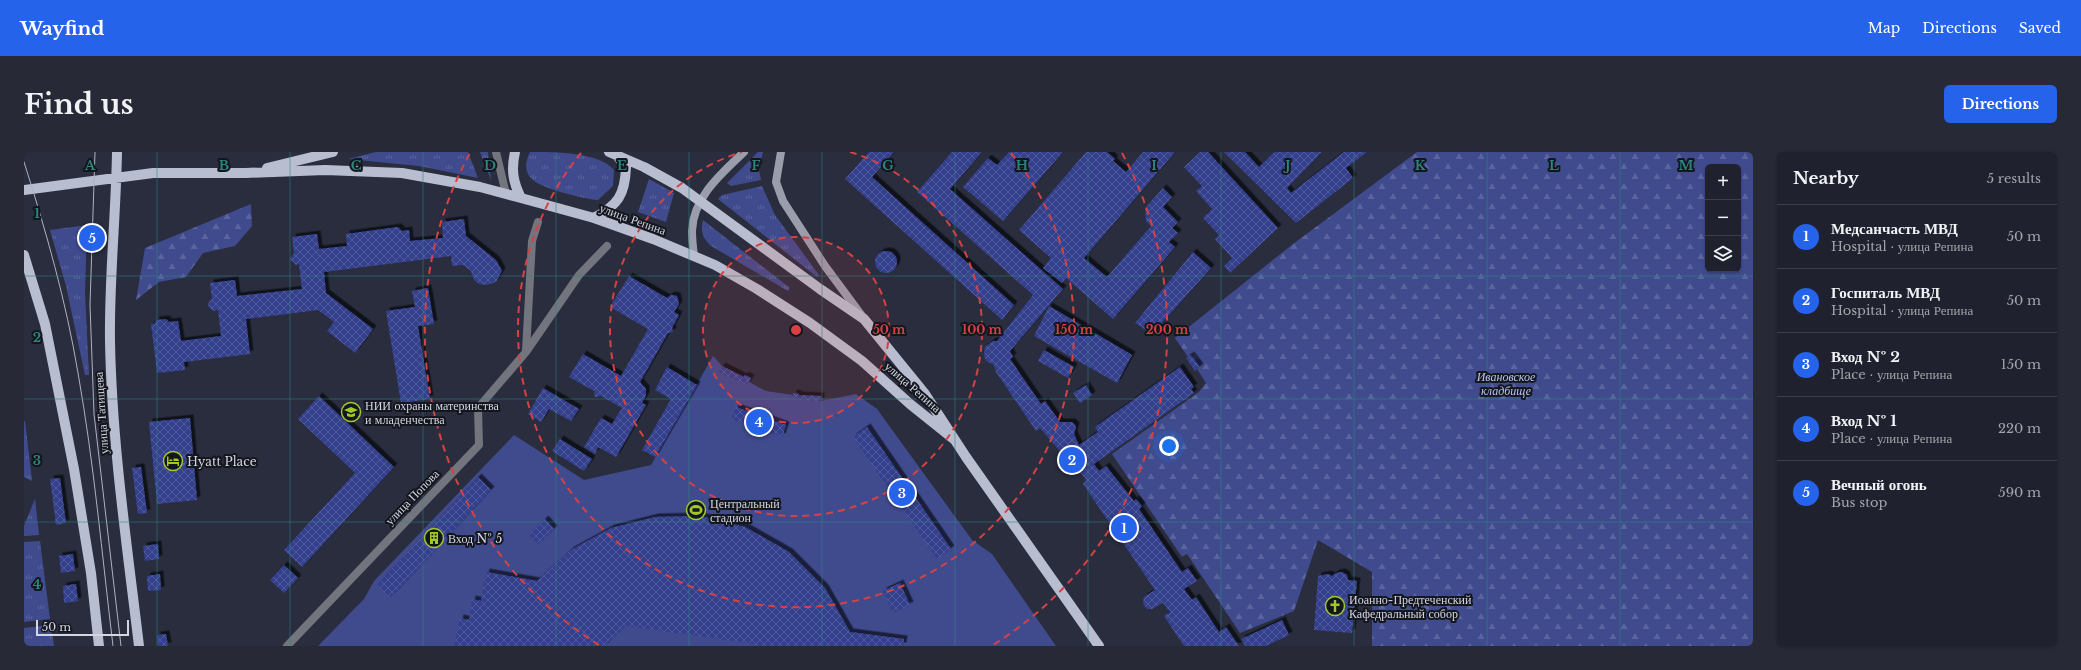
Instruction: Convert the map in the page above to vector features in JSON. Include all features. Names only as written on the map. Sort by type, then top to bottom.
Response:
[{"type":"main road","name":"улица Татищева","points":[[117,152],[110,306],[112,397],[117,459],[139,646]]},
{"type":"main road","name":"улица Репина","points":[[246,173],[333,152]]},
{"type":"main road","points":[[516,152],[512,166],[513,178],[521,198]]},
{"type":"main road","points":[[694,256],[692,231],[695,212],[715,180],[744,152]]},
{"type":"main road","name":"улица Репина","points":[[781,152],[776,182],[783,201],[825,266],[864,319],[925,394],[1099,646]]},
{"type":"main road","name":"улица Репина","points":[[613,154],[644,167],[682,188],[864,319]]},
{"type":"main road","points":[[594,218],[610,210],[623,190],[626,167],[613,154]]},
{"type":"main road","name":"улица Репина","points":[[24,190],[153,172],[246,173],[325,170],[402,173],[521,198],[594,218],[653,239],[694,256],[757,289],[810,323],[862,361],[910,404],[956,440]]},
{"type":"main road","points":[[24,255],[45,324],[74,469],[91,572],[99,646]]},
{"type":"street","points":[[496,152],[506,194]]},
{"type":"street","points":[[526,352],[532,241],[538,222]]},
{"type":"street","name":"улица Попова","points":[[287,646],[479,445],[478,408],[526,352],[579,275],[607,246]]},
{"type":"green space","points":[[376,152],[468,152],[478,178],[419,166],[348,159]]},
{"type":"green space","points":[[480,152],[488,152],[491,180]]},
{"type":"green space","points":[[530,152],[576,154],[598,160],[607,164],[614,170],[613,186],[598,200],[574,196],[545,187],[533,180],[528,174],[526,163]]},
{"type":"green space","points":[[758,152],[763,152],[759,170],[761,180],[731,186],[727,183]]},
{"type":"green space","name":"Ивановское кладбище","points":[[1417,152],[1753,152],[1753,646],[1372,646],[1372,572],[1318,540],[1294,611],[1240,633],[1187,554],[1182,557],[1112,454],[1199,392],[1206,383],[1197,369],[1200,367],[1191,355],[1188,357],[1175,338],[1293,244]]},
{"type":"green space","points":[[649,179],[674,193],[666,222],[638,212]]},
{"type":"green space","points":[[762,186],[775,215],[819,275],[817,277],[718,199],[722,195]]},
{"type":"green space","points":[[251,204],[252,226],[235,246],[203,253],[186,277],[159,282],[136,300],[145,248]]},
{"type":"green space","points":[[703,220],[790,288],[788,291],[711,246],[703,234]]},
{"type":"green space","points":[[87,225],[85,293],[89,375],[85,375],[66,286],[50,230]]},
{"type":"green space","name":"Центральный стадион","points":[[713,356],[722,366],[744,377],[745,375],[751,378],[749,382],[766,391],[793,395],[793,393],[799,394],[821,401],[856,394],[877,409],[972,540],[992,554],[1056,646],[318,646],[364,599],[374,581],[514,435],[584,480],[651,465]]},
{"type":"green space","points":[[25,421],[32,481],[24,477]]},
{"type":"green space","points":[[35,499],[39,535],[24,536],[24,526]]},
{"type":"green space","points":[[40,541],[50,619],[24,622],[24,542]]},
{"type":"green space","points":[[51,625],[54,646],[24,646],[24,628]]},
{"type":"building","points":[[869,152],[894,152],[872,177],[1014,305],[1002,320],[845,179]]},
{"type":"building","points":[[952,152],[982,152],[950,189],[1063,289],[1010,351],[1013,357],[1010,359],[1041,404],[1045,401],[1060,422],[1072,422],[1076,426],[1074,434],[1079,445],[1098,432],[1095,427],[1180,367],[1194,387],[1191,389],[1194,393],[1094,464],[1099,471],[1106,466],[1134,501],[1136,499],[1142,506],[1139,509],[1182,572],[1188,568],[1197,581],[1184,589],[1192,600],[1196,597],[1219,632],[1226,627],[1239,646],[1184,646],[1164,616],[1170,612],[1163,603],[1152,609],[1147,609],[1143,604],[1144,597],[1155,590],[1083,484],[1086,480],[1078,469],[1070,475],[1062,471],[1061,462],[1064,456],[1040,428],[1036,431],[996,372],[994,365],[986,361],[984,356],[985,347],[993,341],[997,341],[1033,295],[917,192]]},
{"type":"building","points":[[1009,152],[1063,152],[1003,221],[963,187],[988,158],[997,165]]},
{"type":"building","points":[[1086,152],[1107,152],[1115,159],[1113,161],[1126,172],[1143,152],[1175,152],[1084,258],[1107,277],[1151,226],[1146,221],[1145,208],[1163,188],[1172,197],[1163,207],[1178,222],[1172,228],[1178,233],[1169,242],[1175,247],[1113,319],[1066,278],[1062,283],[1043,268],[1051,258],[1019,230]]},
{"type":"building","points":[[1200,152],[1208,152],[1278,228],[1230,273],[1224,266],[1232,258],[1215,239],[1219,235],[1203,218],[1212,209],[1196,191],[1202,186],[1184,167]]},
{"type":"building","points":[[1224,152],[1245,152],[1259,167],[1274,152],[1322,152],[1287,188],[1291,193],[1344,152],[1367,152],[1346,168],[1353,178],[1296,223]]},
{"type":"building","points":[[464,219],[466,236],[496,260],[502,271],[496,282],[487,285],[479,284],[474,280],[471,271],[463,265],[452,266],[451,256],[324,272],[326,293],[373,329],[355,353],[327,331],[334,322],[318,310],[246,319],[250,354],[184,362],[185,370],[157,373],[151,324],[155,324],[156,320],[166,319],[169,322],[178,321],[181,341],[221,336],[218,310],[213,311],[208,306],[209,301],[212,299],[210,283],[235,280],[237,296],[302,289],[299,264],[296,265],[290,259],[294,253],[292,237],[317,234],[319,249],[347,246],[346,234],[398,227],[402,231],[409,230],[410,241],[443,238],[442,222]]},
{"type":"building","points":[[886,251],[894,254],[897,262],[894,270],[886,273],[878,270],[875,262],[878,254]]},
{"type":"building","points":[[1193,252],[1211,268],[1152,334],[1135,323]]},
{"type":"building","points":[[629,276],[667,298],[671,295],[677,296],[679,304],[674,312],[679,315],[672,328],[673,332],[668,333],[640,382],[646,389],[646,395],[642,403],[646,405],[616,457],[598,447],[595,454],[584,447],[601,418],[612,424],[622,408],[601,396],[595,397],[594,391],[569,377],[583,354],[621,376],[648,329],[610,307]]},
{"type":"building","points":[[428,288],[434,324],[418,326],[430,399],[401,403],[386,311],[415,307],[412,291]]},
{"type":"building","points":[[1049,306],[1132,355],[1117,383],[1034,336]]},
{"type":"building","points":[[1044,350],[1074,367],[1068,378],[1038,361]]},
{"type":"building","points":[[1191,355],[1200,367],[1195,371],[1186,358]]},
{"type":"building","points":[[722,366],[744,377],[745,375],[751,378],[747,385],[718,372]]},
{"type":"building","points":[[667,367],[697,385],[655,457],[642,450],[671,399],[655,390]]},
{"type":"building","points":[[1086,385],[1092,395],[1080,403],[1073,393]]},
{"type":"building","points":[[543,388],[579,409],[571,421],[549,409],[541,422],[528,414]]},
{"type":"building","points":[[793,393],[799,395],[821,396],[821,401],[793,399]]},
{"type":"building","points":[[319,396],[394,467],[302,567],[284,550],[355,473],[298,419]]},
{"type":"building","points":[[736,407],[786,425],[782,437],[731,419]]},
{"type":"building","name":"Hyatt Place","points":[[190,418],[197,500],[157,504],[149,422]]},
{"type":"building","points":[[867,427],[951,549],[937,559],[853,437]]},
{"type":"building","points":[[560,439],[592,459],[584,471],[552,451]]},
{"type":"building","points":[[141,467],[147,513],[138,514],[132,468]]},
{"type":"building","name":"Вход № 5","points":[[478,477],[491,490],[390,598],[377,585]]},
{"type":"building","points":[[60,478],[66,523],[56,525],[50,479]]},
{"type":"building","points":[[700,516],[745,527],[789,552],[825,588],[850,632],[904,639],[903,646],[756,646],[754,644],[626,626],[605,646],[454,646],[460,618],[469,620],[472,599],[481,601],[486,572],[537,581],[571,550],[611,528],[655,517]]},
{"type":"building","points":[[545,519],[554,529],[538,544],[529,535]]},
{"type":"building","points":[[158,544],[159,559],[145,561],[143,546]]},
{"type":"building","points":[[73,554],[75,571],[61,573],[59,556]]},
{"type":"building","points":[[284,565],[298,578],[284,593],[270,580]]},
{"type":"building","name":"Иоанно-Предтеченский Кафедральный собор","points":[[1342,572],[1347,575],[1348,580],[1357,581],[1352,633],[1314,630],[1318,576],[1328,574],[1332,576],[1336,573]]},
{"type":"building","points":[[160,574],[161,590],[148,591],[147,576]]},
{"type":"building","points":[[900,583],[910,605],[893,613],[883,591]]},
{"type":"building","points":[[76,584],[78,601],[64,603],[63,586]]},
{"type":"building","points":[[1282,620],[1289,635],[1266,646],[1245,646],[1241,639]]},
{"type":"building","points":[[166,634],[168,646],[158,646],[157,635]]},
{"type":"tram line","points":[[95,152],[90,305],[94,414],[121,646]]},
{"type":"tram line","points":[[24,162],[55,266],[73,346],[89,441],[113,646]]},
{"type":"place","name":"Вечный огонь","points":[[92,238]]},
{"type":"place","name":"НИИ охраны материнства и младенчества","points":[[351,412]]},
{"type":"place","name":"Вход № 1","points":[[759,422]]},
{"type":"place","name":"Госпиталь МВД","points":[[1072,460]]},
{"type":"place","name":"Hyatt Place","points":[[173,461]]},
{"type":"place","name":"Вход № 2","points":[[902,493]]},
{"type":"place","name":"Центральный стадион","points":[[696,510]]},
{"type":"place","name":"Медсанчасть МВД","points":[[1124,528]]},
{"type":"place","name":"Вход № 5","points":[[434,538]]},
{"type":"place","name":"Иоанно-Предтеченский Кафедральный собор","points":[[1335,606]]}]
